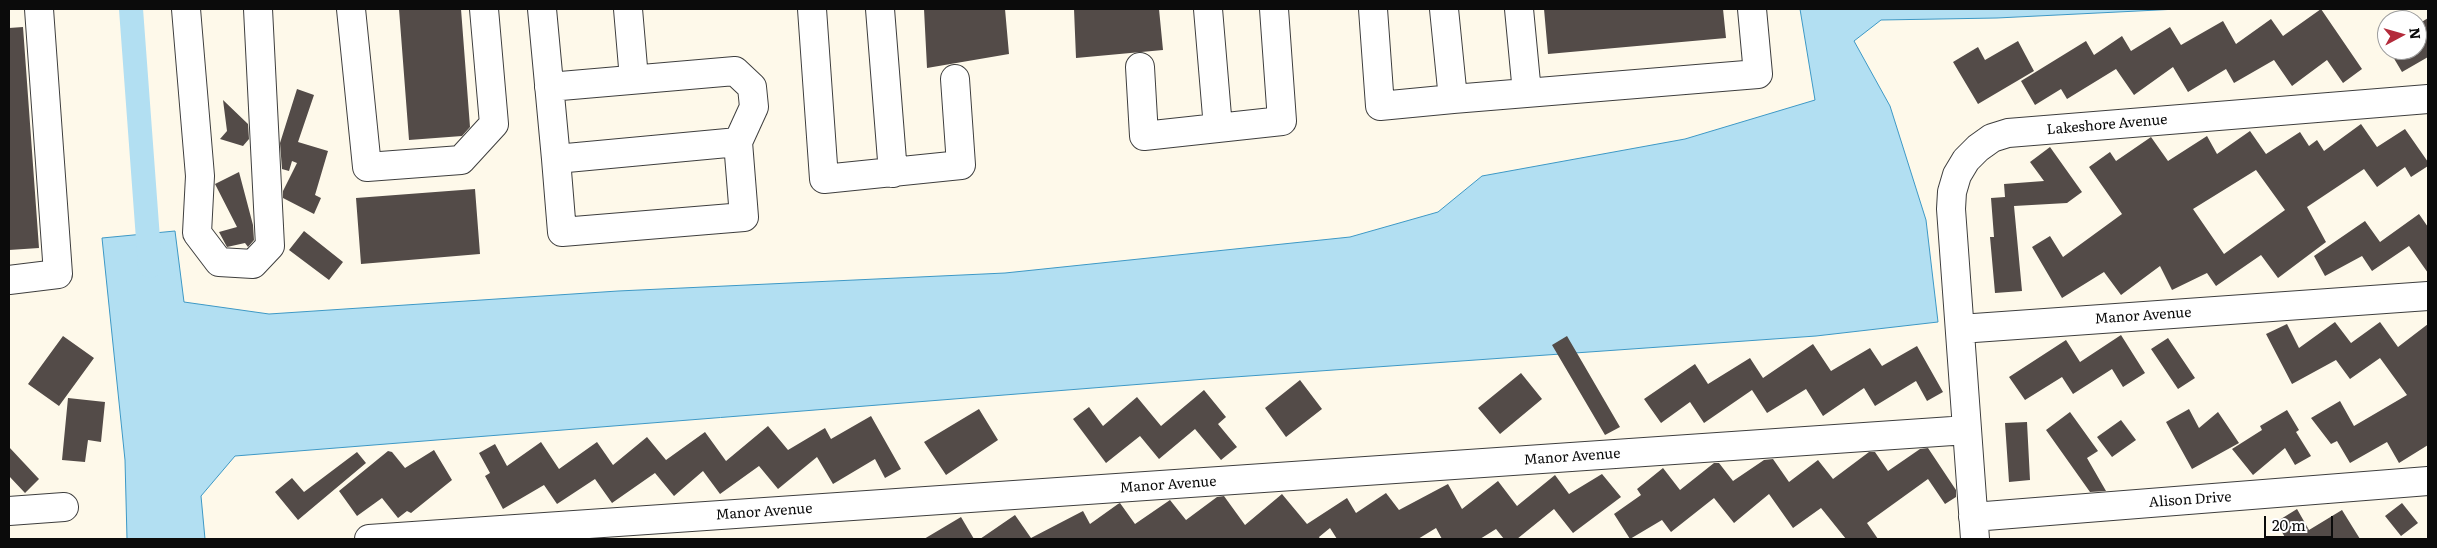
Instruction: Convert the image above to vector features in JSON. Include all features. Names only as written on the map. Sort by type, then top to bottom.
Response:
[{"type":"street","points":[[9,280],[58,274],[39,9]]},
{"type":"street","points":[[186,9],[200,176],[197,233],[219,262],[253,264],[270,246],[258,9]]},
{"type":"street","points":[[351,9],[367,168],[461,160],[494,124],[484,9]]},
{"type":"street","points":[[542,9],[562,232],[744,217],[738,142],[754,107],[752,87],[734,71],[549,87]]},
{"type":"street","points":[[628,9],[634,80]]},
{"type":"street","points":[[812,9],[824,180],[960,165],[954,79]]},
{"type":"street","points":[[880,9],[893,172]]},
{"type":"street","points":[[1208,9],[1218,128]]},
{"type":"street","points":[[1140,67],[1144,136],[1282,121],[1274,9]]},
{"type":"street","points":[[1373,9],[1380,106],[1758,74],[1752,9]]},
{"type":"street","points":[[1444,9],[1452,99]]},
{"type":"street","points":[[1519,9],[1527,93]]},
{"type":"street","name":"Lakeshore Avenue","points":[[1960,328],[1951,209],[1952,192],[1957,175],[1966,160],[1992,138],[2008,132],[2428,99]]},
{"type":"street","points":[[556,159],[738,142]]},
{"type":"street","name":"Manor Avenue","points":[[1960,328],[2428,296]]},
{"type":"street","points":[[1960,328],[1974,528]]},
{"type":"street","name":"Manor Avenue","points":[[369,539],[1967,430]]},
{"type":"street","name":"Alison Drive","points":[[1974,528],[2428,481]]},
{"type":"street","points":[[9,510],[64,507]]},
{"type":"water","points":[[1800,9],[2178,9],[1997,18],[1881,20],[1854,41],[1890,106],[1926,220],[1938,322],[1816,336],[1206,379],[235,456],[201,496],[205,539],[127,539],[125,460],[102,238],[175,231],[184,302],[269,314],[618,291],[1005,273],[1350,237],[1438,212],[1482,176],[1685,139],[1815,100]]},
{"type":"building","points":[[399,9],[461,9],[470,127],[462,136],[409,140]]},
{"type":"building","points":[[924,9],[1005,9],[1009,54],[927,68]]},
{"type":"building","points":[[1074,9],[1159,9],[1163,50],[1076,58]]},
{"type":"building","points":[[1544,9],[1723,9],[1726,38],[1548,54]]},
{"type":"building","points":[[2321,9],[2362,69],[2343,83],[2327,60],[2292,86],[2274,60],[2234,83],[2226,69],[2188,92],[2173,67],[2134,95],[2116,69],[2067,99],[2061,89],[2035,105],[2021,81],[2086,41],[2094,55],[2122,36],[2131,51],[2170,27],[2181,45],[2223,21],[2236,44],[2271,19],[2283,36]]},
{"type":"building","points":[[2428,18],[2427,58],[2427,19]]},
{"type":"building","points":[[23,27],[39,248],[9,250],[9,28]]},
{"type":"building","points":[[2018,41],[2034,71],[1978,104],[1953,62],[1978,47],[1985,60]]},
{"type":"building","points":[[2395,60],[2423,60],[2402,72]]},
{"type":"building","points":[[297,89],[314,95],[298,142],[328,151],[315,195],[321,198],[314,214],[283,198],[283,191],[297,163],[292,161],[289,171],[282,169],[280,143]]},
{"type":"building","points":[[223,100],[248,124],[249,139],[243,146],[220,139],[227,131]]},
{"type":"building","points":[[2361,124],[2377,147],[2405,129],[2428,162],[2428,166],[2411,177],[2405,167],[2377,187],[2364,169],[2307,207],[2326,242],[2278,278],[2261,255],[2216,286],[2207,273],[2172,290],[2160,266],[2121,295],[2104,272],[2062,298],[2032,247],[2050,236],[2063,257],[2122,214],[2089,167],[2110,152],[2116,161],[2151,137],[2168,161],[2207,136],[2217,154],[2250,131],[2266,154],[2300,132],[2309,146],[2317,140],[2324,151]],"holes":[[[2256,170],[2285,210],[2224,254],[2193,209]]]},
{"type":"building","points":[[2050,147],[2082,192],[2067,203],[2014,206],[2022,291],[1995,293],[1990,237],[1994,237],[1991,198],[2005,197],[2004,184],[2044,181],[2030,162]]},
{"type":"building","points":[[239,172],[253,225],[254,240],[248,247],[245,243],[227,247],[219,232],[237,227],[215,184]]},
{"type":"building","points":[[475,189],[480,254],[361,264],[356,198]]},
{"type":"building","points":[[2419,214],[2428,227],[2428,273],[2409,246],[2372,271],[2362,256],[2325,276],[2314,256],[2365,221],[2380,242]]},
{"type":"building","points":[[304,231],[343,262],[329,280],[289,250]]},
{"type":"building","points":[[2335,322],[2351,343],[2380,322],[2398,347],[2428,324],[2428,445],[2399,463],[2387,442],[2350,463],[2337,441],[2331,444],[2311,418],[2340,401],[2354,426],[2407,395],[2380,358],[2350,379],[2336,360],[2292,384],[2266,334],[2287,324],[2299,348]]},
{"type":"building","points":[[2121,335],[2145,373],[2123,387],[2112,369],[2073,394],[2062,377],[2025,400],[2009,377],[2066,340],[2080,362]]},
{"type":"building","points":[[63,336],[94,358],[59,406],[28,384]]},
{"type":"building","points":[[1567,336],[1620,427],[1605,435],[1552,345]]},
{"type":"building","points":[[2168,338],[2195,378],[2178,389],[2151,349]]},
{"type":"building","points":[[1813,344],[1831,371],[1870,348],[1882,366],[1917,346],[1943,392],[1927,401],[1916,381],[1875,406],[1864,388],[1823,416],[1806,389],[1767,413],[1752,390],[1704,423],[1690,402],[1661,423],[1644,399],[1695,364],[1708,384],[1750,358],[1763,378]]},
{"type":"building","points":[[1521,373],[1542,399],[1500,434],[1478,408]]},
{"type":"building","points":[[1300,380],[1322,409],[1286,437],[1265,408]]},
{"type":"building","points":[[1204,390],[1226,417],[1218,424],[1237,447],[1221,460],[1195,429],[1159,459],[1140,436],[1106,463],[1073,419],[1089,407],[1103,426],[1137,397],[1161,426]]},
{"type":"building","points":[[68,398],[105,402],[101,442],[88,440],[85,462],[62,460]]},
{"type":"building","points":[[979,409],[998,440],[946,475],[924,442]]},
{"type":"building","points":[[2189,409],[2199,428],[2218,412],[2239,443],[2192,469],[2166,422]]},
{"type":"building","points":[[2287,410],[2299,430],[2296,432],[2311,456],[2295,465],[2285,448],[2253,475],[2232,449],[2262,430],[2260,426]]},
{"type":"building","points":[[2070,412],[2098,451],[2087,458],[2106,491],[2090,492],[2046,430]]},
{"type":"building","points":[[871,416],[901,469],[885,478],[875,459],[833,484],[817,457],[778,489],[759,466],[720,494],[703,471],[674,496],[655,473],[612,503],[595,479],[557,504],[544,485],[503,509],[485,476],[490,473],[479,453],[495,444],[507,466],[541,442],[559,469],[597,442],[613,465],[647,437],[666,460],[705,432],[726,461],[768,426],[788,450],[825,428],[831,439]]},
{"type":"building","points":[[2121,420],[2136,440],[2112,457],[2097,437]]},
{"type":"building","points":[[2027,422],[2030,480],[2009,482],[2005,423]]},
{"type":"building","points":[[9,447],[39,479],[25,493],[9,476]]},
{"type":"building","points":[[1928,448],[1956,490],[1956,497],[1945,504],[1928,479],[1867,523],[1878,539],[1846,539],[1821,508],[1793,528],[1769,494],[1734,523],[1714,498],[1671,532],[1662,520],[1630,539],[1614,514],[1641,495],[1637,489],[1663,468],[1680,490],[1714,463],[1719,463],[1733,481],[1764,460],[1773,459],[1789,482],[1818,460],[1833,479],[1869,452],[1875,452],[1888,471],[1920,449]]},
{"type":"building","points":[[434,450],[452,480],[411,513],[407,511],[398,518],[382,498],[357,516],[339,491],[388,451],[392,452],[405,468]]},
{"type":"building","points":[[357,452],[366,463],[298,520],[275,492],[292,478],[304,492]]},
{"type":"building","points":[[1602,474],[1621,497],[1573,533],[1554,509],[1517,539],[1504,539],[1496,529],[1480,539],[1442,539],[1436,528],[1418,539],[1337,539],[1330,528],[1319,537],[1320,539],[980,539],[1015,515],[1031,538],[1083,511],[1090,524],[1120,503],[1135,524],[1170,500],[1186,520],[1217,497],[1224,496],[1245,525],[1282,494],[1307,524],[1347,498],[1356,513],[1386,493],[1399,510],[1448,484],[1462,509],[1498,481],[1517,506],[1555,475],[1569,494]]},
{"type":"building","points":[[2402,503],[2418,523],[2401,536],[2385,516]]},
{"type":"building","points":[[2297,509],[2309,530],[2342,510],[2360,539],[2286,539],[2276,522]]},
{"type":"building","points":[[961,517],[974,539],[924,539]]},
{"type":"waterway","points":[[131,9],[150,266]]}]
